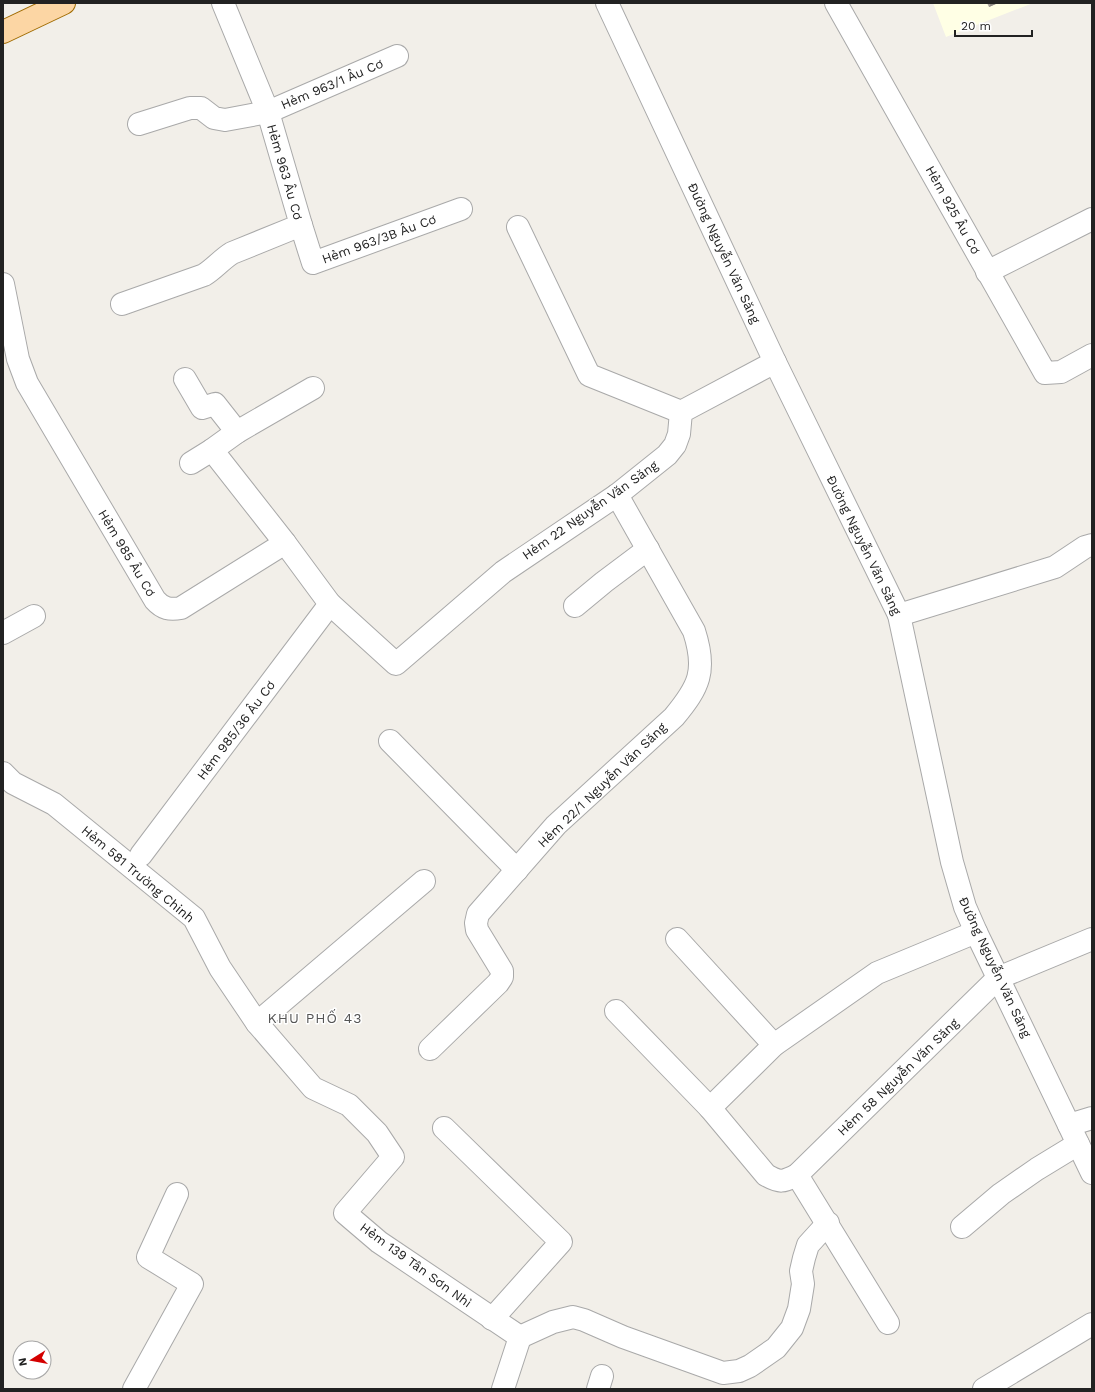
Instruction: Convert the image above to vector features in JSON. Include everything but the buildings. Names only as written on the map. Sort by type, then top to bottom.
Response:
[{"type":"main road","points":[[3,32],[64,3]]},
{"type":"street","name":"Hẻm 963 Âu Cơ","points":[[122,304],[204,275],[212,270],[232,252],[301,225],[268,112],[223,3]]},
{"type":"street","name":"Đường Nguyễn Văn Săng","points":[[607,3],[775,362],[899,615],[952,862],[965,907],[1092,1173]]},
{"type":"street","name":"Hẻm 925 Âu Cơ","points":[[836,3],[1045,373],[1061,372],[1092,355]]},
{"type":"street","name":"Hẻm 963/1 Âu Cơ","points":[[139,124],[190,108],[201,108],[214,118],[225,120],[268,112],[397,56]]},
{"type":"street","name":"Hẻm 963/3B Âu Cơ","points":[[301,225],[313,263],[461,209]]},
{"type":"street","points":[[987,272],[1092,219]]},
{"type":"street","points":[[518,227],[589,375],[681,412],[775,362]]},
{"type":"street","name":"Hẻm 985 Âu Cơ","points":[[3,284],[5,308],[18,359],[27,383],[155,600],[160,605],[166,609],[172,610],[181,608],[285,543]]},
{"type":"street","points":[[185,379],[202,408],[215,404],[237,432]]},
{"type":"street","points":[[191,463],[237,432],[313,388]]},
{"type":"street","name":"Hẻm 22 Nguyễn Văn Săng","points":[[330,604],[396,664],[503,572],[617,495],[667,455],[675,445],[679,434],[681,412]]},
{"type":"street","points":[[212,450],[285,543],[330,604]]},
{"type":"street","name":"Hẻm 22/1 Nguyễn Văn Săng","points":[[430,1049],[498,983],[502,977],[502,971],[477,930],[476,923],[478,914],[556,825],[674,717],[688,700],[696,686],[702,661],[700,648],[694,631],[617,495]]},
{"type":"street","points":[[899,615],[1055,566],[1085,547],[1092,545]]},
{"type":"street","points":[[575,606],[648,549]]},
{"type":"street","name":"Hẻm 985/36 Âu Cơ","points":[[141,855],[330,604]]},
{"type":"street","points":[[3,633],[34,616]]},
{"type":"street","points":[[390,741],[517,870]]},
{"type":"street","name":"Hẻm 581 Trường Chinh","points":[[6,783],[54,804],[194,918],[220,968],[257,1023]]},
{"type":"street","points":[[257,1023],[424,881]]},
{"type":"street","points":[[710,1108],[774,1045],[877,973],[976,932]]},
{"type":"street","points":[[677,938],[774,1045]]},
{"type":"street","points":[[998,978],[1092,939]]},
{"type":"street","name":"Hẻm 58 Nguyễn Văn Săng","points":[[798,1175],[998,978]]},
{"type":"street","points":[[616,1011],[710,1108],[766,1175],[783,1182],[798,1175],[888,1323]]},
{"type":"street","name":"Hẻm 139 Tân Sơn Nhì","points":[[257,1023],[313,1088],[349,1105],[377,1133],[393,1157],[345,1213],[380,1242],[520,1337]]},
{"type":"street","points":[[962,1227],[1001,1194],[1037,1169],[1092,1118]]},
{"type":"street","points":[[444,1128],[561,1242],[492,1319]]},
{"type":"street","points":[[134,1389],[192,1284],[148,1257],[177,1194]]},
{"type":"street","points":[[503,1389],[520,1337],[553,1322],[574,1317],[623,1337],[723,1373],[739,1372],[776,1348],[792,1328],[799,1309],[803,1284],[801,1271],[808,1245],[828,1223]]},
{"type":"street","points":[[984,1389],[1092,1324]]},
{"type":"shaded area","points":[[933,3],[1033,3],[946,37]]},
{"type":"district","name":"KHU PHỐ 43","points":[[315,1018]]}]
